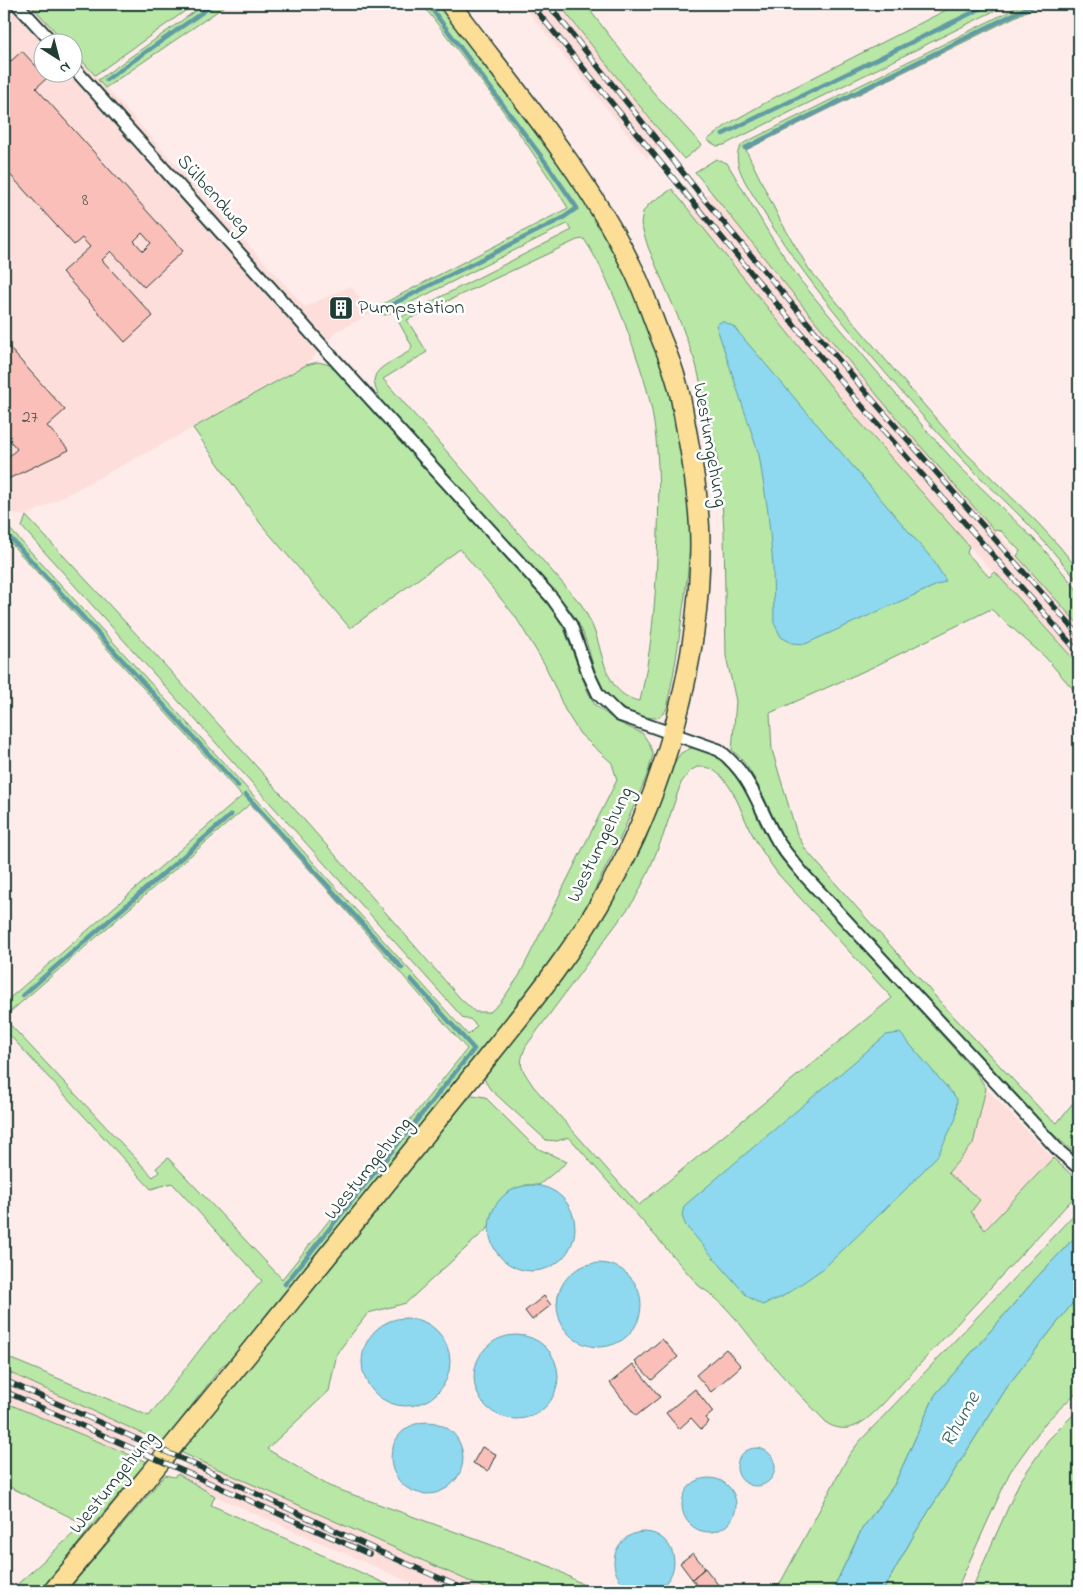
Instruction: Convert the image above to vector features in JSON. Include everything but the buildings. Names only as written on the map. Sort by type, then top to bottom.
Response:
[{"type":"main road","name":"Westumgehung","points":[[53,1591],[542,990],[612,883],[638,830],[673,735],[689,659],[700,547],[699,502],[679,389],[666,350],[633,268],[592,196],[450,4]]},
{"type":"street","points":[[17,4],[43,32]]},
{"type":"street","name":"Sülbendweg","points":[[82,77],[325,349],[552,598],[571,625],[588,673],[598,694],[608,705],[619,715],[719,750],[732,760],[744,774],[756,795],[764,817],[779,843],[806,877],[1060,1152],[1079,1168]]},
{"type":"shaded area","points":[[4,4],[30,4],[56,32],[32,32],[32,82],[82,82],[82,61],[305,307],[350,286],[373,313],[337,331],[306,365],[193,428],[26,516],[4,512]]},
{"type":"shaded area","points":[[522,4],[559,4],[667,141],[647,158]]},
{"type":"shaded area","points":[[712,192],[815,321],[915,440],[1079,625],[1079,665],[969,546],[858,420],[687,209]]},
{"type":"shaded area","points":[[986,1088],[1053,1158],[985,1231],[971,1212],[980,1200],[948,1173],[973,1144]]},
{"type":"shaded area","points":[[4,1370],[143,1434],[124,1453],[4,1402]]},
{"type":"shaded area","points":[[193,1457],[491,1591],[430,1591],[215,1496],[178,1474]]},
{"type":"green space","points":[[30,4],[195,4],[95,75],[82,61],[82,32],[56,32]]},
{"type":"green space","points":[[205,4],[228,4],[105,88],[98,80]]},
{"type":"green space","points":[[422,4],[439,4],[561,165],[614,253],[645,318],[657,352],[677,420],[684,455],[691,523],[687,574],[676,658],[667,708],[657,718],[634,713],[619,706],[610,698],[598,679],[581,629],[567,606],[385,406],[375,385],[375,378],[378,372],[410,351],[412,346],[397,319],[572,230],[567,224],[386,315],[373,313],[371,310],[568,208],[516,129]],"holes":[[[584,239],[612,291],[633,345],[647,389],[655,429],[659,484],[656,577],[650,648],[640,701],[629,698],[614,685],[605,666],[594,631],[581,604],[383,379],[427,352],[407,320],[577,240]]]},
{"type":"green space","points":[[559,4],[585,4],[653,92],[702,145],[684,159]]},
{"type":"green space","points":[[958,4],[1008,4],[724,145],[717,146],[707,140],[728,124],[779,95]]},
{"type":"green space","points":[[1024,4],[1041,4],[746,150],[780,220],[809,269],[966,453],[1060,547],[1079,571],[1079,583],[1027,523],[951,448],[829,305],[799,266],[771,224],[741,173],[737,156],[739,149],[744,143]]},
{"type":"green space","points":[[716,159],[727,163],[770,235],[800,280],[819,303],[927,431],[959,466],[1041,546],[1079,592],[1079,625],[1017,556],[1020,551],[1001,531],[994,530],[915,440],[815,321],[695,172]]},
{"type":"green space","points":[[672,189],[858,420],[969,546],[967,553],[989,577],[995,572],[1079,665],[1079,696],[1045,657],[991,609],[873,667],[770,713],[772,750],[797,834],[806,850],[943,1005],[1045,1114],[1057,1123],[1079,1095],[1079,1157],[1038,1121],[804,865],[782,834],[753,775],[732,750],[736,701],[726,656],[724,532],[716,448],[696,364],[648,247],[641,224],[643,212],[649,204]]},
{"type":"green space","points":[[318,362],[330,365],[341,375],[545,601],[564,629],[588,692],[595,705],[617,722],[642,733],[649,743],[653,754],[648,773],[619,841],[582,915],[552,961],[510,1017],[231,1360],[222,1366],[163,1443],[4,1370],[4,1356],[149,1416],[205,1343],[262,1281],[172,1183],[151,1189],[4,1029],[4,1018],[153,1177],[159,1172],[156,1168],[168,1158],[282,1279],[467,1049],[250,804],[10,1012],[4,1003],[242,796],[4,536],[4,525],[9,528],[253,795],[468,1035],[477,1026],[470,1019],[464,1019],[22,527],[26,516],[192,695],[460,998],[475,1012],[490,1012],[500,1003],[519,976],[617,780],[612,763],[580,734],[565,710],[545,665],[515,616],[460,549],[350,628],[260,523],[193,428],[306,365]]},
{"type":"green space","points":[[691,748],[701,750],[710,753],[727,765],[745,789],[760,824],[782,860],[977,1074],[986,1088],[973,1144],[948,1173],[980,1200],[971,1212],[985,1230],[1053,1158],[1074,1177],[1079,1192],[881,1406],[869,1417],[851,1428],[836,1427],[828,1424],[796,1391],[727,1309],[699,1286],[569,1137],[557,1141],[546,1140],[490,1089],[484,1079],[601,920],[645,841],[676,760],[681,753]],"holes":[[[697,767],[713,770],[727,783],[755,840],[778,874],[892,998],[639,1205],[533,1086],[521,1063],[526,1046],[635,899],[663,836],[681,783],[690,771]]]},
{"type":"green space","points":[[473,1095],[485,1097],[539,1149],[567,1162],[539,1185],[525,1185],[492,1212],[489,1227],[406,1303],[368,1313],[337,1353],[329,1391],[267,1449],[329,1486],[552,1567],[594,1591],[491,1591],[180,1452],[461,1105]]},
{"type":"green space","points":[[1079,1209],[1079,1233],[1038,1276],[935,1395],[894,1485],[862,1529],[832,1591],[776,1591],[849,1455],[859,1442]]},
{"type":"green space","points":[[1079,1295],[1079,1390],[1046,1422],[1010,1472],[956,1591],[883,1591],[915,1533],[1009,1384]]},
{"type":"green space","points":[[4,1402],[147,1462],[91,1527],[41,1591],[10,1591],[84,1524],[4,1484]]},
{"type":"green space","points":[[1079,1409],[1079,1591],[971,1591],[1019,1483],[1048,1440]]},
{"type":"green space","points":[[178,1474],[215,1496],[211,1505],[402,1591],[67,1591],[165,1475],[174,1477]]},
{"type":"water","points":[[722,321],[733,326],[933,560],[946,581],[805,644],[792,643],[781,637],[774,623],[773,566],[768,512],[759,455],[716,325]]},
{"type":"water","points":[[900,1033],[957,1099],[956,1118],[938,1155],[906,1189],[824,1268],[782,1297],[762,1305],[747,1296],[686,1226],[682,1216],[684,1206],[886,1035]]},
{"type":"water","points":[[532,1185],[548,1188],[556,1192],[568,1204],[572,1212],[575,1228],[572,1244],[568,1252],[556,1264],[548,1268],[532,1271],[516,1268],[508,1264],[496,1252],[492,1244],[489,1228],[492,1212],[496,1204],[508,1192],[516,1188]]},
{"type":"water","name":"Rhume","points":[[1079,1233],[1079,1295],[1009,1384],[915,1533],[883,1591],[832,1591],[862,1529],[894,1485],[935,1395],[1038,1276]]},
{"type":"water","points":[[599,1263],[615,1266],[629,1275],[638,1289],[641,1305],[638,1321],[629,1335],[615,1344],[599,1347],[583,1344],[569,1335],[560,1321],[557,1305],[560,1289],[569,1275],[583,1266]]},
{"type":"water","points":[[397,1318],[415,1318],[431,1325],[443,1337],[450,1353],[450,1371],[443,1387],[431,1399],[415,1406],[397,1406],[381,1399],[369,1387],[362,1371],[362,1353],[369,1337],[381,1325]]},
{"type":"water","points":[[516,1335],[532,1338],[546,1347],[555,1361],[558,1377],[555,1393],[546,1407],[532,1416],[516,1419],[500,1416],[486,1407],[477,1393],[474,1377],[477,1361],[486,1347],[500,1338]]},
{"type":"water","points":[[427,1422],[447,1428],[457,1438],[463,1458],[457,1478],[447,1488],[427,1494],[407,1488],[397,1478],[391,1458],[397,1438],[407,1428]]},
{"type":"water","points":[[756,1448],[770,1453],[775,1467],[770,1481],[756,1486],[742,1481],[737,1467],[742,1453]]},
{"type":"water","points":[[709,1478],[719,1480],[728,1486],[734,1495],[736,1505],[734,1515],[728,1524],[719,1530],[709,1532],[699,1530],[690,1524],[684,1515],[682,1505],[684,1495],[690,1486],[699,1480]]},
{"type":"water","points":[[638,1532],[650,1532],[661,1537],[669,1545],[674,1556],[672,1574],[661,1587],[650,1592],[638,1592],[627,1587],[619,1579],[614,1568],[614,1556],[619,1545],[627,1537]]},
{"type":"waterway","points":[[106,80],[214,4]]},
{"type":"waterway","points":[[383,309],[563,218],[577,208],[544,160],[428,4]]},
{"type":"waterway","points":[[723,134],[990,4]]},
{"type":"waterway","points":[[745,148],[1034,4]]},
{"type":"waterway","points":[[4,531],[238,786]]},
{"type":"waterway","points":[[246,795],[402,968]]},
{"type":"waterway","points":[[23,995],[231,815]]},
{"type":"waterway","points":[[285,1284],[474,1049],[411,979]]},
{"type":"railway","points":[[531,4],[855,398],[1079,653]]},
{"type":"railway","points":[[548,4],[704,199],[864,390],[1079,635]]},
{"type":"railway","points":[[4,1380],[189,1462],[387,1555],[469,1591]]},
{"type":"railway","points":[[4,1391],[369,1554]]},
{"type":"place","name":"Pumpstation","points":[[341,308]]}]
